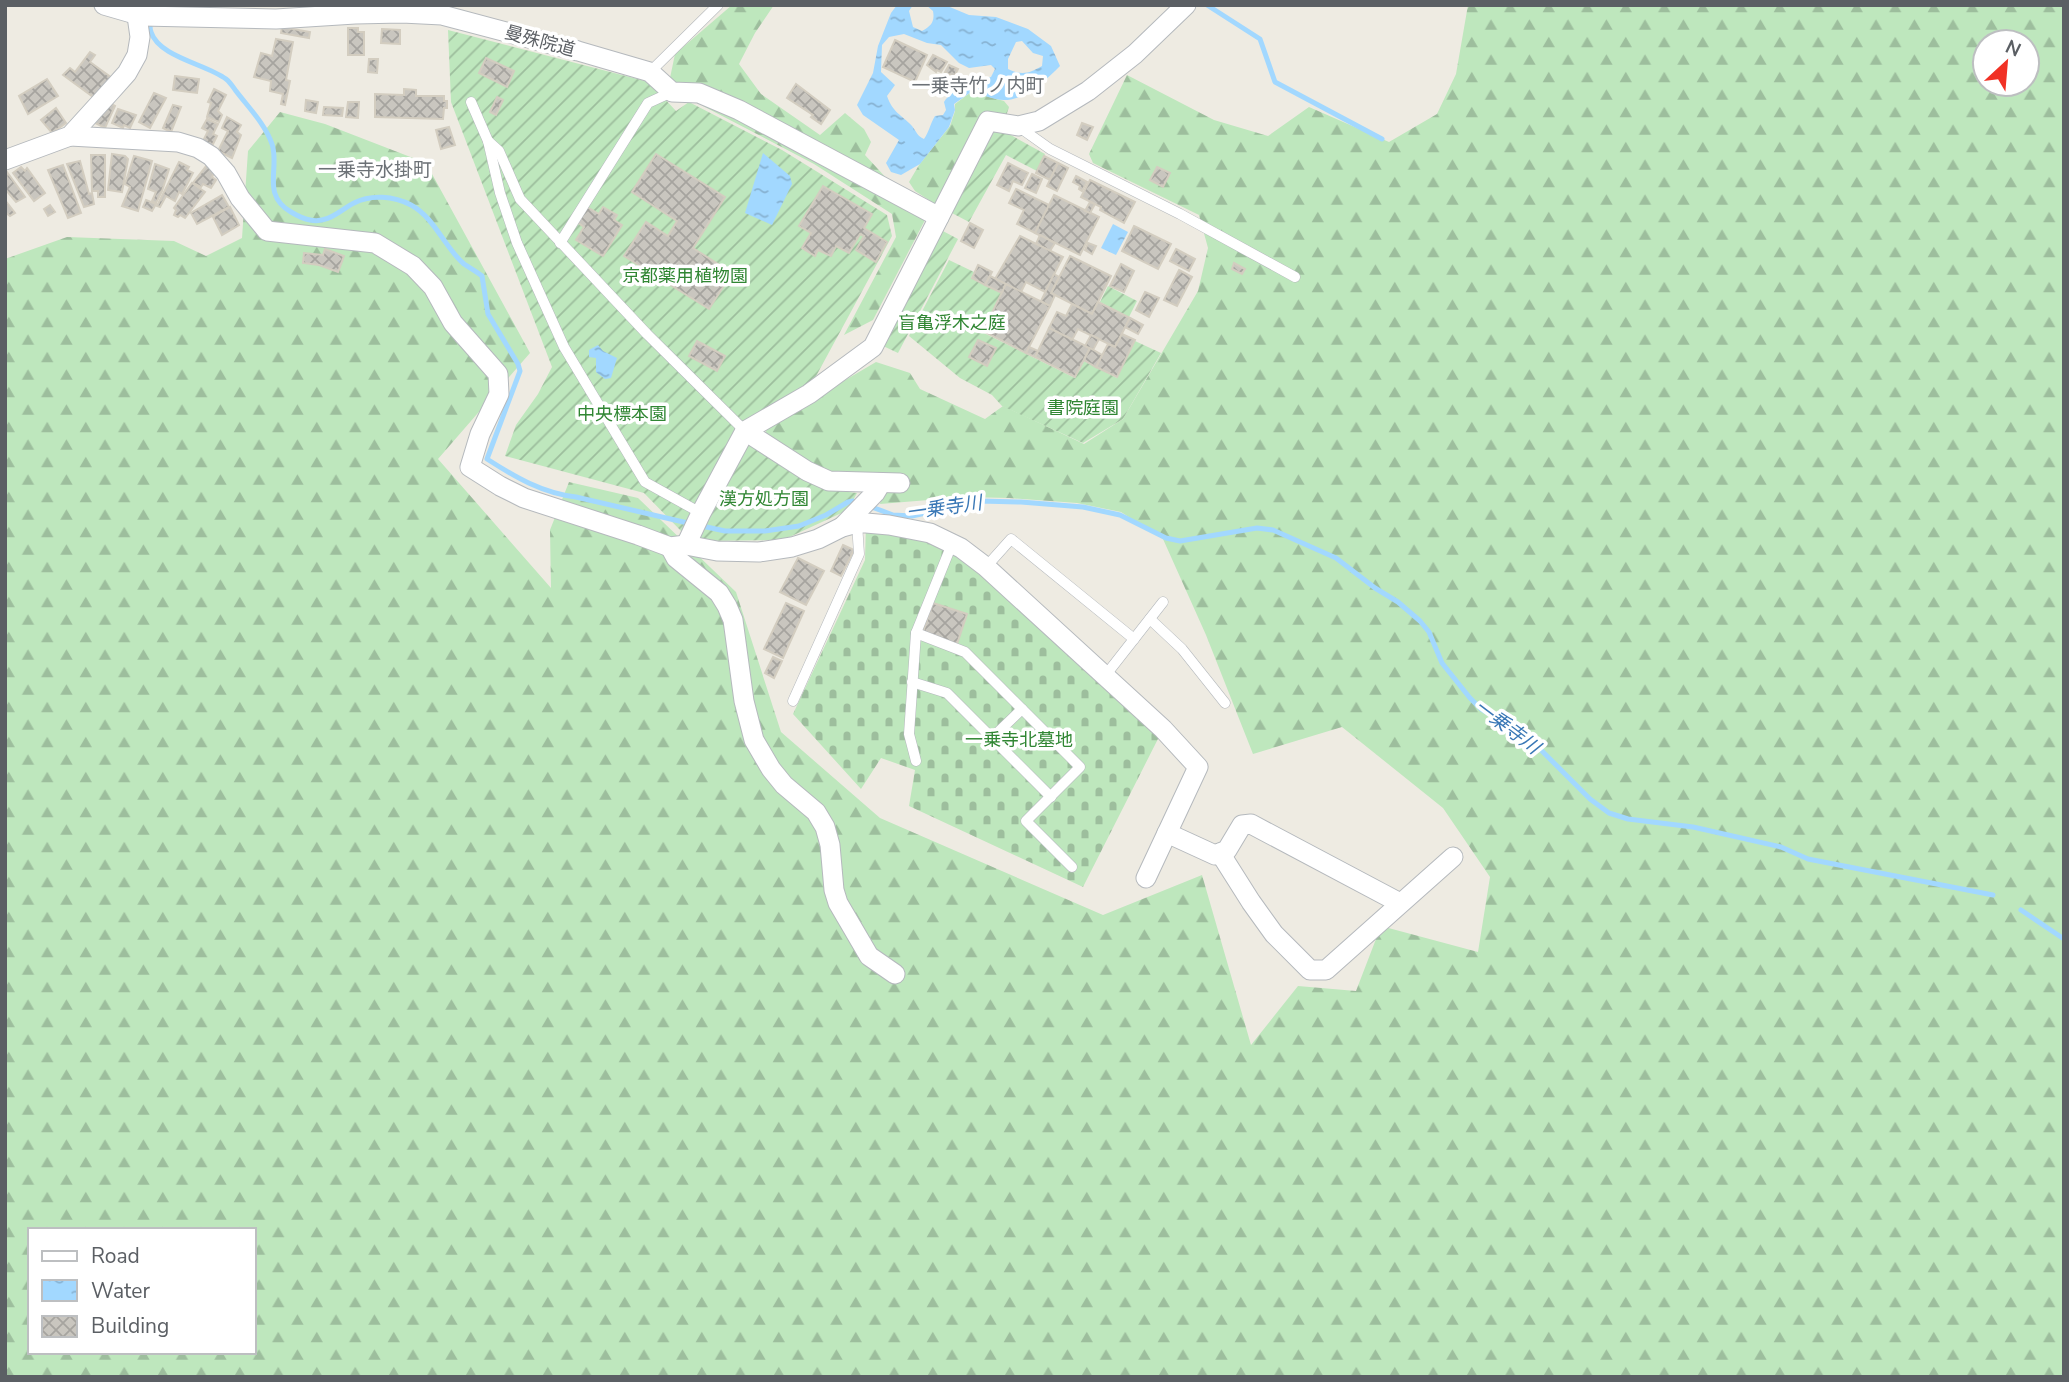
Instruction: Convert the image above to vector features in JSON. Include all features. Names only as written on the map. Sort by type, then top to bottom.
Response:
[{"type":"street","name":"曼殊院道","points":[[104,5],[140,16],[276,19],[351,10],[402,13],[445,10],[650,72],[672,93]]},
{"type":"street","points":[[895,974],[869,956],[838,903],[834,890],[830,845],[825,827],[816,812],[784,785],[754,740],[742,690],[733,620],[719,593],[676,558],[678,546],[701,513],[745,431],[809,394],[873,346],[988,121],[1018,126],[1039,121],[1088,91],[1135,54],[1186,5]]},
{"type":"street","points":[[70,135],[132,65],[140,37],[140,16]]},
{"type":"street","points":[[672,93],[699,93],[740,110],[939,217]]},
{"type":"street","points":[[5,160],[70,135],[178,142],[198,148],[211,156],[267,231],[375,243],[412,266],[433,286],[453,323],[498,374],[499,394],[480,434],[470,467],[524,499],[678,546],[758,552],[792,547],[818,539],[852,520],[885,486],[829,481],[807,471],[745,431]]},
{"type":"street","points":[[852,520],[930,533],[961,548],[986,567],[1163,729],[1198,767],[1146,878]]},
{"type":"street","points":[[1167,833],[1215,855],[1227,850],[1242,825],[1251,824],[1400,904]]},
{"type":"street","points":[[1220,853],[1274,934],[1310,970],[1326,970],[1453,857]]},
{"type":"lane","points":[[650,72],[718,5]]},
{"type":"lane","points":[[560,243],[648,103],[672,93]]},
{"type":"lane","points":[[471,102],[488,141],[500,193],[517,243],[564,347],[645,482],[701,513]]},
{"type":"lane","points":[[1018,126],[1050,149],[1180,214],[1295,276]]},
{"type":"lane","points":[[488,141],[499,150],[520,198],[647,334],[745,431]]},
{"type":"lane","points":[[793,701],[859,554],[852,520]]},
{"type":"lane","points":[[986,567],[1011,539],[1134,639]]},
{"type":"lane","points":[[916,761],[909,734],[916,633],[952,544]]},
{"type":"lane","points":[[1105,677],[1163,602]]},
{"type":"lane","points":[[1150,619],[1181,649],[1225,703]]},
{"type":"lane","points":[[916,633],[965,652],[1080,767],[1026,821],[1072,867]]},
{"type":"lane","points":[[912,682],[947,692],[1051,797]]},
{"type":"lane","points":[[992,738],[1022,709]]},
{"type":"green space","points":[[732,5],[774,5],[739,64],[761,94],[820,135],[845,113],[864,129],[871,142],[865,155],[925,220],[873,320],[844,335],[896,237],[892,214],[814,164],[703,106],[670,78],[675,54]]},
{"type":"green space","points":[[1468,5],[2064,5],[2064,1377],[5,1377],[5,259],[67,237],[174,241],[206,256],[242,238],[248,151],[280,112],[325,124],[426,163],[530,353],[438,459],[551,588],[550,530],[569,482],[638,498],[736,592],[781,732],[880,818],[1103,915],[1202,875],[1251,1045],[1298,986],[1356,991],[1381,926],[1478,952],[1490,877],[1443,808],[1342,727],[1253,754],[1206,635],[1163,539],[1121,512],[1077,503],[1009,498],[965,497],[880,504],[885,476],[822,474],[765,438],[767,426],[876,362],[910,373],[920,389],[985,419],[1003,406],[1084,444],[1123,419],[1198,291],[1208,248],[1199,215],[1093,163],[1089,154],[1127,75],[1214,120],[1268,136],[1309,107],[1389,142],[1437,114],[1456,74]]},
{"type":"green space","name":"京都薬用植物園","points":[[448,30],[649,82],[676,111],[689,102],[782,150],[887,215],[892,236],[808,391],[740,425],[682,532],[644,493],[505,456],[516,425],[538,394],[552,367],[451,102]]},
{"type":"green space","points":[[971,92],[1004,101],[1009,107],[1006,116],[1000,117],[940,201],[935,204],[915,191],[909,182],[950,126],[955,104]]},
{"type":"green space","points":[[996,128],[1045,154],[1037,171],[1006,155],[969,222],[950,212]]},
{"type":"green space","points":[[941,230],[958,239],[898,353],[881,345]]},
{"type":"green space","points":[[949,260],[974,272],[971,278],[1002,293],[982,332],[1075,378],[1084,361],[1117,378],[1135,341],[1161,353],[1123,419],[1083,443],[1002,406],[992,395],[960,378],[909,336]]},
{"type":"green space","points":[[1108,286],[1137,301],[1129,317],[1100,302]]},
{"type":"green space","name":"漢方処方園","points":[[748,443],[824,489],[857,493],[848,510],[783,540],[696,541]]},
{"type":"green space","name":"一乗寺北墓地","points":[[866,523],[961,548],[1163,729],[1083,887],[909,806],[915,770],[881,758],[861,789],[793,714],[865,560]]},
{"type":"water","points":[[897,5],[913,5],[909,11],[913,27],[922,31],[933,21],[933,11],[926,5],[945,5],[969,15],[996,17],[1028,29],[1051,46],[1060,66],[1020,97],[1000,100],[971,92],[954,104],[955,110],[949,127],[920,164],[901,175],[891,172],[886,163],[899,140],[863,115],[857,105],[873,73],[878,46]],"holes":[[[904,34],[941,45],[959,63],[969,68],[991,65],[995,69],[991,77],[952,93],[944,102],[946,110],[943,115],[935,116],[924,139],[892,106],[887,96],[895,85],[881,72],[882,45],[889,37]],[[1022,41],[1033,53],[1043,56],[1042,66],[1026,73],[1008,69],[1008,59],[1016,42]]]},
{"type":"water","points":[[763,153],[790,176],[792,184],[772,225],[745,213]]},
{"type":"water","points":[[1113,224],[1128,232],[1116,255],[1101,248]]},
{"type":"water","points":[[598,345],[603,351],[617,358],[611,378],[605,379],[596,372],[596,358],[589,357],[589,350]]},
{"type":"building","points":[[282,27],[310,32],[309,38],[281,33]]},
{"type":"building","points":[[348,28],[358,28],[358,32],[364,32],[364,55],[348,55]]},
{"type":"building","points":[[382,29],[400,30],[400,44],[381,43]]},
{"type":"building","points":[[276,39],[293,42],[286,80],[290,81],[285,105],[281,104],[283,94],[270,91],[271,81],[254,77],[261,53],[272,56]]},
{"type":"building","points":[[895,40],[927,55],[915,82],[883,67]]},
{"type":"building","points":[[90,52],[95,55],[90,62],[112,78],[96,99],[63,75],[70,68],[75,72]]},
{"type":"building","points":[[933,55],[947,62],[941,72],[936,72],[927,65]]},
{"type":"building","points":[[486,58],[514,71],[507,87],[479,73]]},
{"type":"building","points":[[369,59],[378,59],[377,73],[368,72]]},
{"type":"building","points":[[949,65],[958,69],[954,77],[945,72]]},
{"type":"building","points":[[175,76],[199,79],[197,93],[173,90]]},
{"type":"building","points":[[47,79],[58,96],[28,114],[19,96]]},
{"type":"building","points":[[796,84],[830,110],[821,124],[811,117],[813,115],[787,98]]},
{"type":"building","points":[[214,89],[226,95],[218,111],[222,115],[219,122],[207,117],[211,103],[208,102]]},
{"type":"building","points":[[404,89],[416,90],[416,96],[444,96],[447,108],[444,108],[443,119],[375,117],[375,94],[404,95]]},
{"type":"building","points":[[154,93],[166,98],[150,128],[139,122]]},
{"type":"building","points":[[497,97],[503,100],[496,115],[490,112]]},
{"type":"building","points":[[306,100],[318,102],[316,113],[305,111]]},
{"type":"building","points":[[108,102],[115,106],[105,128],[93,122]]},
{"type":"building","points":[[348,102],[359,102],[358,118],[346,117]]},
{"type":"building","points":[[173,105],[181,107],[171,132],[163,128]]},
{"type":"building","points":[[324,107],[343,108],[342,116],[323,115]]},
{"type":"building","points":[[56,108],[66,123],[52,133],[41,120]]},
{"type":"building","points":[[118,109],[136,115],[130,128],[112,123]]},
{"type":"building","points":[[227,117],[241,125],[237,132],[241,135],[232,158],[218,151],[228,131],[222,128]]},
{"type":"building","points":[[207,119],[218,124],[213,134],[217,136],[212,146],[203,141],[208,131],[202,128]]},
{"type":"building","points":[[1082,123],[1093,127],[1087,140],[1077,135]]},
{"type":"building","points":[[449,127],[455,145],[441,149],[436,130]]},
{"type":"building","points":[[112,154],[128,159],[122,192],[108,190]]},
{"type":"building","points":[[656,154],[725,197],[693,248],[732,273],[709,309],[624,256],[646,222],[668,236],[677,221],[632,192]]},
{"type":"building","points":[[91,155],[105,155],[105,197],[98,197],[98,191],[92,191]]},
{"type":"building","points":[[134,156],[152,161],[138,211],[122,206],[130,187],[125,184]]},
{"type":"building","points":[[1044,156],[1058,163],[1050,180],[1036,173]]},
{"type":"building","points":[[80,161],[94,204],[84,207],[67,164]]},
{"type":"building","points":[[179,162],[189,167],[187,170],[193,173],[182,194],[179,192],[175,201],[166,196],[160,207],[157,206]]},
{"type":"building","points":[[1008,163],[1028,173],[1022,185],[1013,181],[1009,191],[997,185]]},
{"type":"building","points":[[1058,163],[1068,168],[1057,191],[1047,186]]},
{"type":"building","points":[[155,164],[169,169],[156,203],[152,201],[156,192],[148,189]]},
{"type":"building","points":[[63,165],[81,213],[68,218],[48,170]]},
{"type":"building","points":[[207,165],[215,171],[212,177],[216,180],[211,188],[193,183]]},
{"type":"building","points":[[21,167],[25,171],[27,168],[45,193],[34,201],[13,173]]},
{"type":"building","points":[[1157,167],[1170,173],[1163,187],[1150,180]]},
{"type":"building","points":[[7,172],[25,197],[16,202],[5,189]]},
{"type":"building","points":[[1032,174],[1042,179],[1036,193],[1025,188]]},
{"type":"building","points":[[1076,176],[1087,182],[1082,191],[1080,186],[1073,182]]},
{"type":"building","points":[[1090,180],[1135,202],[1124,223],[1081,197]]},
{"type":"building","points":[[192,183],[205,192],[185,218],[180,215],[178,217],[174,215],[174,208]]},
{"type":"building","points":[[823,186],[872,214],[864,228],[887,242],[876,262],[856,250],[864,236],[860,234],[849,253],[836,246],[831,256],[818,250],[815,256],[802,248],[811,233],[799,226]]},
{"type":"building","points":[[1016,189],[1049,205],[1035,233],[1017,224],[1024,210],[1009,203]]},
{"type":"building","points":[[222,195],[229,207],[197,224],[191,213]]},
{"type":"building","points":[[1054,195],[1099,217],[1080,255],[1035,233]]},
{"type":"building","points":[[5,200],[15,213],[10,216],[5,212]]},
{"type":"building","points":[[146,200],[156,204],[152,211],[143,207]]},
{"type":"building","points":[[1090,202],[1095,204],[1090,213],[1085,211]]},
{"type":"building","points":[[50,205],[55,212],[48,216],[44,209]]},
{"type":"building","points":[[230,207],[239,225],[222,235],[213,217]]},
{"type":"building","points":[[587,207],[599,214],[603,207],[617,215],[614,220],[622,225],[603,256],[576,240],[584,227],[577,222]]},
{"type":"building","points":[[970,223],[983,230],[974,248],[961,241]]},
{"type":"building","points":[[1134,226],[1171,244],[1158,269],[1122,251]]},
{"type":"building","points":[[1040,235],[1055,243],[1050,251],[1036,244]]},
{"type":"building","points":[[1020,236],[1063,257],[1045,292],[1026,282],[1021,292],[995,279]]},
{"type":"building","points":[[1088,243],[1096,246],[1092,254],[1085,250]]},
{"type":"building","points":[[325,249],[344,256],[338,272],[303,263],[304,253],[323,255]]},
{"type":"building","points":[[1176,249],[1195,259],[1189,271],[1170,261]]},
{"type":"building","points":[[1070,256],[1111,276],[1092,314],[1051,293]]},
{"type":"building","points":[[1234,263],[1245,269],[1242,274],[1232,269]]},
{"type":"building","points":[[1121,264],[1134,271],[1124,292],[1110,286]]},
{"type":"building","points":[[978,265],[992,272],[985,285],[972,278]]},
{"type":"building","points":[[1179,270],[1192,277],[1177,306],[1164,300]]},
{"type":"building","points":[[1054,274],[1059,277],[1051,293],[1055,295],[1050,306],[1041,301]]},
{"type":"building","points":[[990,276],[1006,284],[1002,293],[985,285]]},
{"type":"building","points":[[1006,284],[1050,306],[1026,353],[983,331]]},
{"type":"building","points":[[1145,292],[1159,298],[1149,317],[1136,310]]},
{"type":"building","points":[[1098,302],[1130,318],[1115,347],[1078,329],[1072,340],[1049,328],[1057,312],[1066,316],[1072,304],[1092,314]]},
{"type":"building","points":[[1130,318],[1143,325],[1138,334],[1125,327]]},
{"type":"building","points":[[1049,328],[1090,348],[1075,377],[1035,357]]},
{"type":"building","points":[[1122,334],[1135,340],[1117,377],[1096,367],[1108,344],[1115,347]]},
{"type":"building","points":[[1091,335],[1099,339],[1093,350],[1085,346]]},
{"type":"building","points":[[978,340],[996,348],[987,366],[969,357]]},
{"type":"building","points":[[697,341],[725,356],[717,371],[689,356]]},
{"type":"building","points":[[1029,347],[1038,351],[1035,357],[1026,353]]},
{"type":"building","points":[[1090,348],[1102,355],[1096,367],[1084,360]]},
{"type":"building","points":[[843,545],[854,550],[841,576],[831,571]]},
{"type":"building","points":[[798,558],[824,571],[806,605],[780,592]]},
{"type":"building","points":[[786,603],[804,611],[783,658],[764,649]]},
{"type":"building","points":[[933,603],[967,614],[957,644],[923,632]]},
{"type":"building","points":[[773,657],[782,661],[774,678],[765,673]]},
{"type":"waterway","name":"一乗寺川","points":[[153,5],[150,26],[156,41],[173,54],[226,79],[261,123],[272,144],[274,189],[276,198],[282,205],[300,217],[316,221],[328,218],[368,198],[382,197],[404,202],[427,217],[457,257],[482,276],[488,314],[520,371],[487,459],[518,478],[552,492],[692,524]]},
{"type":"waterway","points":[[1207,5],[1260,39],[1275,82],[1382,139]]},
{"type":"waterway","name":"一乗寺川","points":[[869,506],[893,515],[912,516],[980,501],[1083,507],[1120,515],[1166,538],[1180,541],[1257,528],[1273,530],[1336,558],[1398,602],[1429,632],[1442,663],[1470,698],[1481,709],[1513,727],[1540,749],[1590,799],[1609,813],[1628,819],[1693,827],[1781,847],[1808,859],[1993,895]]},
{"type":"waterway","name":"一乗寺川","points":[[702,526],[725,531],[765,531],[799,526],[848,502],[859,503]]},
{"type":"waterway","name":"一乗寺川","points":[[2021,910],[2064,939]]},
{"type":"district","name":"一乗寺竹ノ内町","points":[[978,86]]},
{"type":"district","name":"一乗寺水掛町","points":[[375,170]]},
{"type":"park label","name":"盲亀浮木之庭","points":[[952,323]]},
{"type":"park label","name":"書院庭園","points":[[1083,408]]},
{"type":"park label","name":"中央標本園","points":[[622,414]]}]
